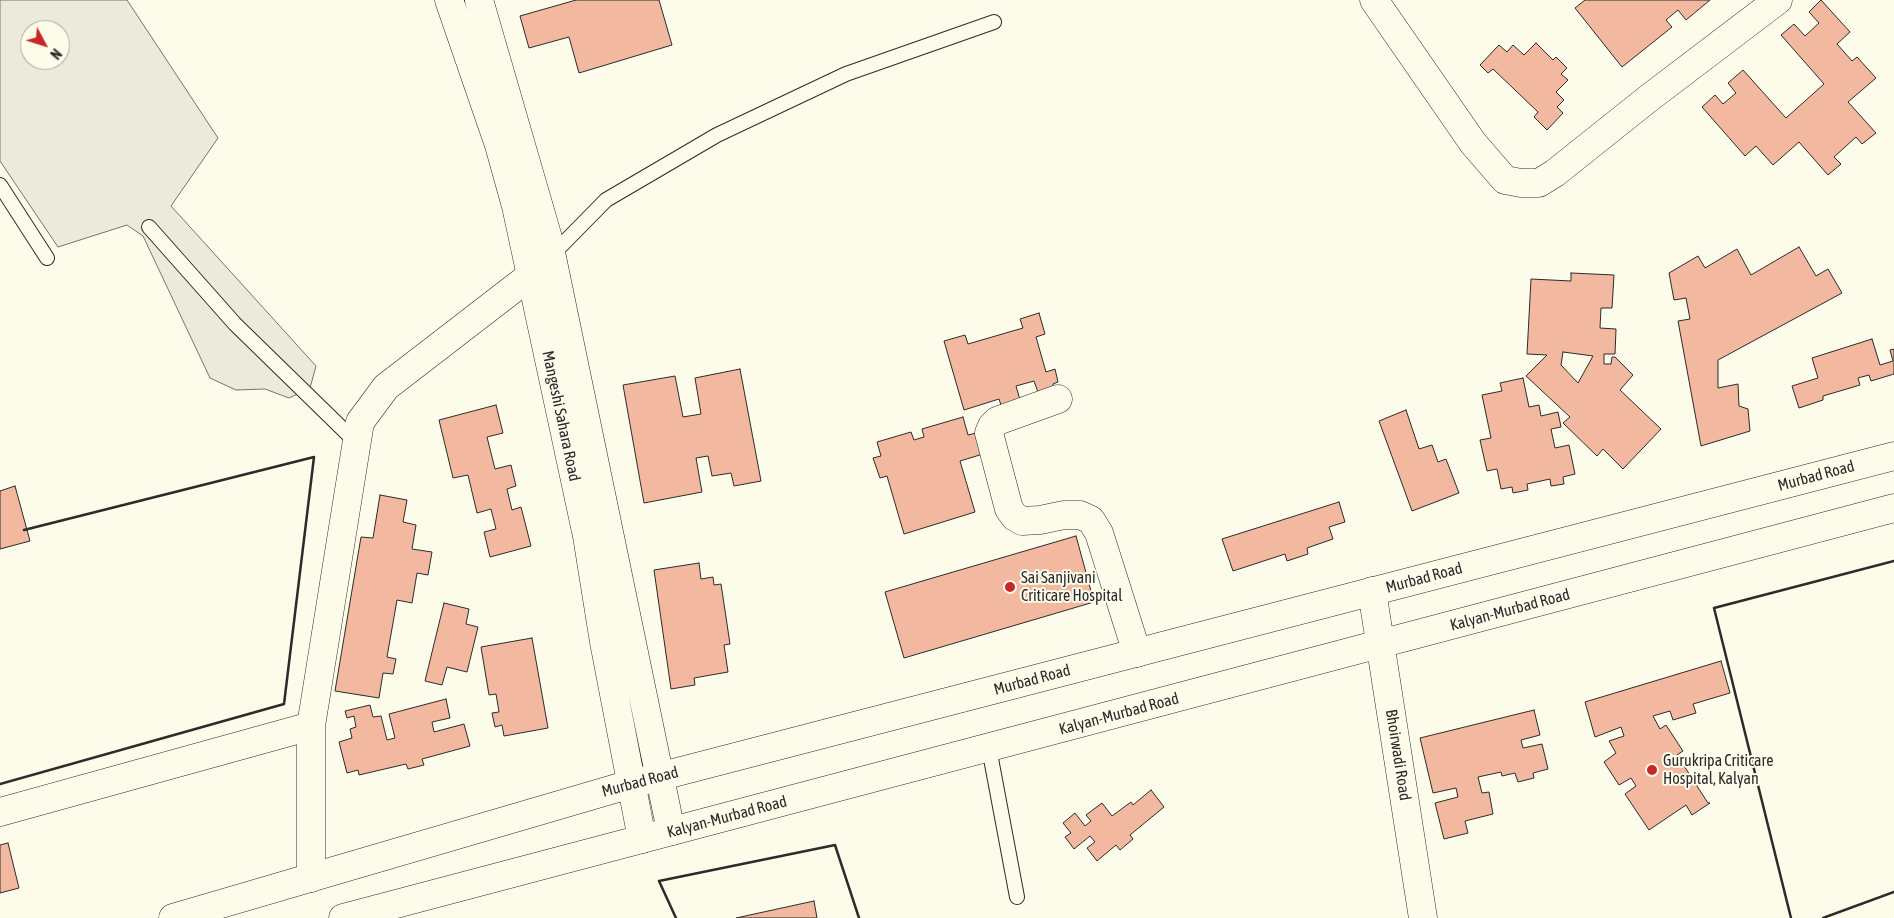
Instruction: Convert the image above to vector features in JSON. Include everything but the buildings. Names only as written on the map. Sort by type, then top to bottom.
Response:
[{"type":"main road","name":"Mangeshi Sahara Road","points":[[449,0],[499,145],[516,206],[587,536],[604,642],[642,839]]},
{"type":"main road","name":"Mangeshi Sahara Road","points":[[478,0],[552,255],[671,831]]},
{"type":"main road","points":[[1374,0],[1473,143],[1505,180],[1521,184],[1539,183],[1555,173],[1649,98],[1778,0]]},
{"type":"main road","points":[[311,878],[310,726],[360,422],[386,387],[530,276]]},
{"type":"main road","points":[[1058,400],[997,421],[992,426],[989,433],[1009,509],[1015,517],[1022,521],[1040,520],[1064,515],[1080,515],[1091,520],[1099,533],[1137,652]]},
{"type":"main road","name":"Murbad Road","points":[[173,918],[660,776],[1894,456]]},
{"type":"main road","name":"Kalyan-Murbad Road","points":[[343,918],[1894,508]]},
{"type":"main road","name":"Bhoirwadi Road","points":[[1372,591],[1423,918]]},
{"type":"main road","points":[[0,812],[310,726]]},
{"type":"lane","points":[[530,276],[606,200],[717,134],[846,74],[994,22]]},
{"type":"lane","points":[[0,185],[47,258]]},
{"type":"lane","points":[[149,227],[235,324],[356,442]]},
{"type":"lane","points":[[990,748],[1017,897]]},
{"type":"shaded area","points":[[0,0],[127,0],[218,138],[171,206],[316,366],[310,388],[289,398],[265,389],[236,390],[210,378],[143,236],[127,225],[58,247],[0,161]]},
{"type":"wall","points":[[0,784],[284,704],[314,457],[24,530]]},
{"type":"wall","points":[[1791,918],[1714,608],[1894,561]]},
{"type":"wall","points":[[676,918],[659,881],[835,845],[859,918]]},
{"type":"wall","points":[[1823,918],[1894,892]]},
{"type":"place","name":"Sai Sanjivani Criticare Hospital","points":[[1010,587]]},
{"type":"place","name":"Gurukripa Criticare Hospital, Kalyan","points":[[1652,770]]}]
